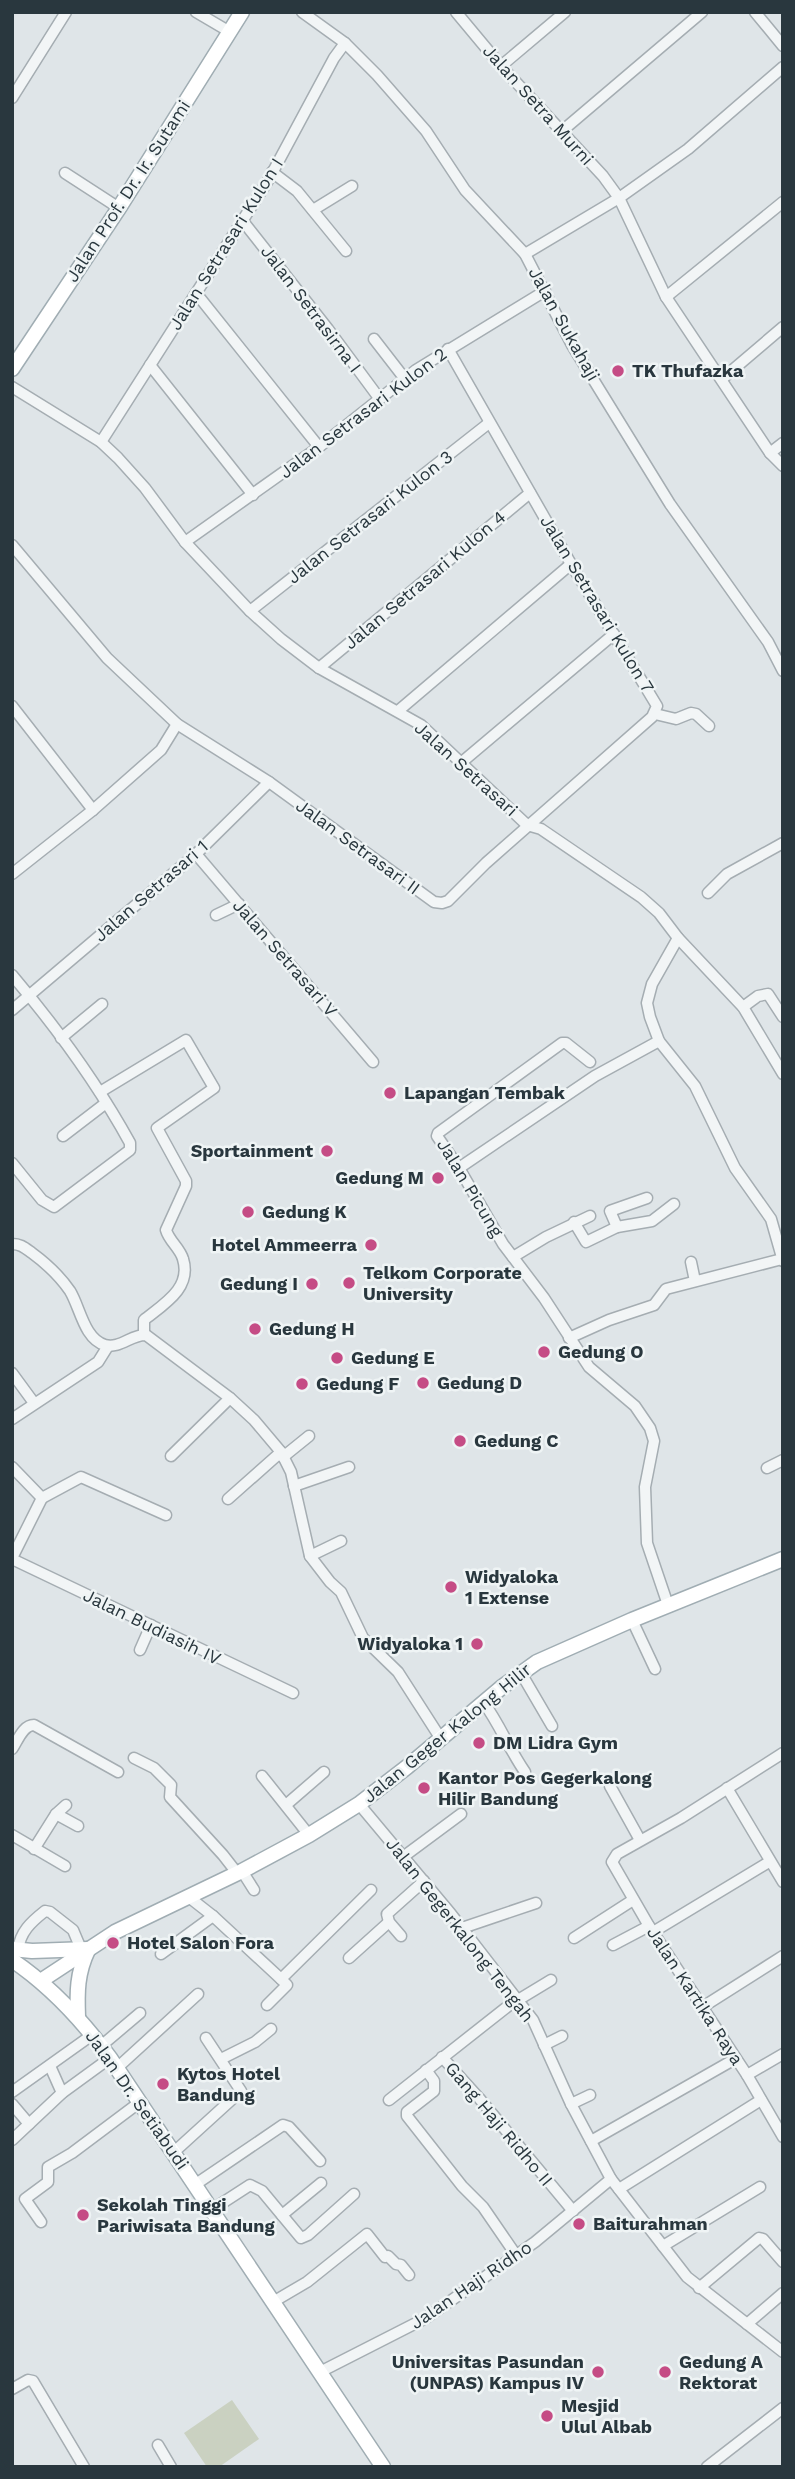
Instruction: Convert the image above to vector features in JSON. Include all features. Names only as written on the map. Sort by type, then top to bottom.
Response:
[{"type":"main road","name":"Jalan Prof. Dr. Ir. Sutami","points":[[12,369],[119,208],[242,12]]},
{"type":"main road","name":"Jalan Geger Kalong Hilir","points":[[42,1980],[85,1949],[190,1898],[309,1835],[359,1804],[521,1673],[545,1657],[783,1559]]},
{"type":"main road","points":[[14,1953],[85,1949],[77,1989],[78,2017]]},
{"type":"main road","name":"Jalan Dr. Setiabudi","points":[[14,1953],[78,2017],[97,2040],[213,2209],[383,2467]]},
{"type":"street","points":[[12,98],[66,12]]},
{"type":"street","points":[[196,12],[230,32]]},
{"type":"street","name":"Jalan Sukahaji","points":[[302,12],[345,43],[408,109],[465,190],[525,254],[572,345],[663,492],[768,642],[783,671]]},
{"type":"street","name":"Jalan Setra Murni","points":[[456,12],[620,198],[666,297],[771,453],[783,466]]},
{"type":"street","points":[[501,66],[565,12]]},
{"type":"street","points":[[562,131],[702,12]]},
{"type":"street","points":[[755,12],[783,46]]},
{"type":"street","name":"Jalan Setrasari Kulon I","points":[[101,442],[272,172],[334,58],[345,43]]},
{"type":"street","points":[[525,254],[620,198],[688,149],[783,67]]},
{"type":"street","points":[[272,172],[297,191],[346,251]]},
{"type":"street","points":[[65,173],[119,208]]},
{"type":"street","points":[[313,210],[352,186]]},
{"type":"street","points":[[666,297],[783,202]]},
{"type":"street","name":"Jalan Setrasirna I","points":[[242,220],[379,398]]},
{"type":"street","name":"Jalan Setrasari Kulon 2","points":[[186,542],[319,447],[405,379],[448,349],[545,291]]},
{"type":"street","points":[[196,293],[319,447]]},
{"type":"street","points":[[722,379],[783,327]]},
{"type":"street","points":[[374,339],[405,379]]},
{"type":"street","name":"Jalan Setrasari Kulon 7","points":[[448,349],[571,564],[656,702],[655,714],[527,825]]},
{"type":"street","points":[[150,365],[253,495]]},
{"type":"street","name":"Jalan Setrasari","points":[[12,387],[101,442],[136,478],[186,542],[250,611],[281,639],[319,668],[421,724],[527,825],[541,829],[641,897],[659,913],[678,938],[743,1007],[783,1074]]},
{"type":"street","name":"Jalan Setrasari Kulon 3","points":[[250,611],[489,423]]},
{"type":"street","points":[[771,453],[783,443]]},
{"type":"street","name":"Jalan Setrasari Kulon 4","points":[[319,668],[530,493]]},
{"type":"street","name":"Jalan Setrasari II","points":[[12,545],[107,658],[177,724],[269,782],[438,903],[448,901],[527,825]]},
{"type":"street","points":[[398,711],[571,564]]},
{"type":"street","points":[[461,762],[614,634]]},
{"type":"street","points":[[12,706],[93,810]]},
{"type":"street","points":[[655,714],[676,719],[691,713],[696,714],[709,726]]},
{"type":"street","points":[[12,874],[93,810],[160,750],[177,724]]},
{"type":"street","name":"Jalan Setrasari 1","points":[[12,1010],[196,854],[269,782]]},
{"type":"street","points":[[708,893],[727,874],[783,843]]},
{"type":"street","name":"Jalan Setrasari V","points":[[196,854],[373,1062]]},
{"type":"street","points":[[216,915],[240,904]]},
{"type":"street","points":[[569,1338],[654,1305],[666,1289],[782,1260],[771,1219],[735,1168],[695,1086],[659,1041],[648,1003],[652,984],[678,938]]},
{"type":"street","points":[[12,975],[100,1092],[130,1143],[130,1150],[54,1207],[42,1200],[12,1163]]},
{"type":"street","points":[[743,1007],[758,996],[768,994],[783,1017]]},
{"type":"street","points":[[61,1038],[102,1003]]},
{"type":"street","points":[[100,1092],[186,1041],[214,1088],[158,1128],[186,1184],[166,1230],[183,1258],[185,1279],[174,1295],[144,1320],[144,1334]]},
{"type":"street","points":[[459,1168],[595,1076],[659,1041]]},
{"type":"street","name":"Jalan Picung","points":[[590,1062],[566,1043],[562,1043],[438,1133],[437,1138],[459,1168],[513,1257],[544,1298],[592,1371],[617,1388],[635,1406],[654,1437],[645,1487],[647,1543],[668,1605]]},
{"type":"street","points":[[63,1136],[106,1103]]},
{"type":"street","points":[[617,1227],[610,1211],[647,1198]]},
{"type":"street","points":[[574,1222],[586,1242],[617,1227],[652,1221],[674,1204]]},
{"type":"street","points":[[513,1257],[574,1222],[590,1216]]},
{"type":"street","points":[[12,1244],[22,1246],[58,1274],[72,1294],[91,1334],[100,1343],[108,1346],[120,1344],[144,1334]]},
{"type":"street","points":[[691,1262],[695,1281]]},
{"type":"street","points":[[144,1334],[230,1398],[254,1420],[282,1455],[294,1486],[310,1556],[341,1592],[363,1638],[398,1672],[441,1739]]},
{"type":"street","points":[[12,1419],[98,1362],[108,1346]]},
{"type":"street","points":[[12,1373],[34,1403]]},
{"type":"street","points":[[170,1456],[230,1398]]},
{"type":"street","points":[[228,1499],[309,1436]]},
{"type":"street","points":[[767,1468],[783,1460]]},
{"type":"street","points":[[12,1467],[42,1498],[81,1477],[166,1515]]},
{"type":"street","points":[[294,1486],[349,1467]]},
{"type":"street","name":"Jalan Budiasih IV","points":[[42,1498],[12,1558],[293,1693]]},
{"type":"street","points":[[310,1556],[341,1541]]},
{"type":"street","points":[[632,1620],[654,1670]]},
{"type":"street","points":[[140,1650],[151,1625]]},
{"type":"street","points":[[521,1673],[552,1726]]},
{"type":"street","points":[[484,1703],[500,1725],[506,1744],[525,1772]]},
{"type":"street","points":[[12,1749],[28,1726],[41,1728],[118,1772]]},
{"type":"street","points":[[610,1786],[640,1840],[667,1827],[783,1754]]},
{"type":"street","points":[[134,1758],[154,1768],[171,1785],[170,1797],[254,1890]]},
{"type":"street","points":[[287,1804],[324,1772]]},
{"type":"street","points":[[262,1776],[287,1804],[309,1835]]},
{"type":"street","points":[[727,1788],[783,1882]]},
{"type":"street","name":"Jalan Gegerkalong Tengah","points":[[359,1804],[462,1928],[533,2020],[571,2104],[611,2179],[687,2277],[783,2352]]},
{"type":"street","points":[[34,1849],[56,1814],[66,1805]]},
{"type":"street","points":[[56,1814],[78,1826]]},
{"type":"street","points":[[403,1857],[461,1814]]},
{"type":"street","points":[[12,1835],[65,1866]]},
{"type":"street","name":"Jalan Kartika Raya","points":[[640,1840],[617,1854],[613,1865],[783,2137]]},
{"type":"street","points":[[613,1945],[651,1929],[769,1862]]},
{"type":"street","points":[[401,1936],[389,1922],[388,1912],[424,1881]]},
{"type":"street","points":[[281,1979],[371,1890]]},
{"type":"street","points":[[190,1898],[214,1916],[287,1985],[267,2004]]},
{"type":"street","points":[[574,1938],[633,1899]]},
{"type":"street","points":[[462,1928],[536,1903]]},
{"type":"street","points":[[14,1953],[27,1927],[45,1911],[74,1930],[85,1949]]},
{"type":"street","points":[[161,1954],[214,1916]]},
{"type":"street","points":[[349,1958],[389,1922]]},
{"type":"street","points":[[701,2008],[783,1956]]},
{"type":"street","points":[[442,2057],[517,2000],[551,1980]]},
{"type":"street","points":[[12,2140],[62,2093],[113,2063],[198,1994]]},
{"type":"street","points":[[12,2092],[50,2066],[140,2013]]},
{"type":"street","points":[[221,2059],[255,2042],[271,2029]]},
{"type":"street","points":[[544,2045],[562,2036]]},
{"type":"street","points":[[174,2152],[240,2094],[240,2087],[206,2038]]},
{"type":"street","points":[[747,2076],[783,2054]]},
{"type":"street","name":"Gang Haji Ridho II","points":[[389,2099],[442,2057],[573,2211]]},
{"type":"street","points":[[591,2141],[736,2059]]},
{"type":"street","points":[[50,2066],[62,2093]]},
{"type":"street","points":[[426,2070],[434,2081],[434,2091],[407,2112],[407,2116],[482,2207],[516,2255]]},
{"type":"street","points":[[571,2104],[590,2095]]},
{"type":"street","points":[[619,2189],[761,2100]]},
{"type":"street","points":[[41,2222],[25,2199],[48,2182],[48,2167],[72,2153],[140,2102]]},
{"type":"street","points":[[12,2104],[29,2124]]},
{"type":"street","points":[[196,2184],[283,2125],[289,2126],[320,2161]]},
{"type":"street","name":"Jalan Haji Ridho","points":[[320,2372],[418,2322],[516,2255],[611,2179]]},
{"type":"street","points":[[282,2215],[321,2183]]},
{"type":"street","points":[[213,2209],[250,2185],[261,2191],[299,2237],[305,2237],[354,2194]]},
{"type":"street","points":[[663,2246],[760,2187]]},
{"type":"street","points":[[273,2302],[307,2282],[367,2234],[385,2257],[388,2256],[396,2264],[401,2264],[409,2275]]},
{"type":"street","points":[[699,2288],[759,2238],[763,2239],[783,2262]]},
{"type":"street","points":[[747,2324],[783,2292]]},
{"type":"street","points":[[12,2389],[28,2380],[33,2381],[84,2467]]},
{"type":"street","points":[[707,2467],[783,2408]]},
{"type":"street","points":[[158,2445],[171,2467]]},
{"type":"green space","points":[[232,2400],[259,2439],[219,2467],[207,2467],[184,2433]]},
{"type":"place","name":"TK Thufazka","points":[[618,371]]},
{"type":"place","name":"Lapangan Tembak","points":[[390,1093]]},
{"type":"place","name":"Sportainment","points":[[327,1151]]},
{"type":"place","name":"Gedung M","points":[[438,1178]]},
{"type":"place","name":"Gedung K","points":[[248,1212]]},
{"type":"place","name":"Hotel Ammeerra","points":[[371,1245]]},
{"type":"place","name":"Telkom Corporate University","points":[[349,1283]]},
{"type":"place","name":"Gedung I","points":[[312,1284]]},
{"type":"place","name":"Gedung H","points":[[255,1329]]},
{"type":"place","name":"Gedung O","points":[[544,1352]]},
{"type":"place","name":"Gedung E","points":[[337,1358]]},
{"type":"place","name":"Gedung D","points":[[423,1383]]},
{"type":"place","name":"Gedung F","points":[[302,1384]]},
{"type":"place","name":"Gedung C","points":[[460,1441]]},
{"type":"place","name":"Widyaloka 1 Extense","points":[[451,1587]]},
{"type":"place","name":"Widyaloka 1","points":[[477,1644]]},
{"type":"place","name":"DM Lidra Gym","points":[[479,1743]]},
{"type":"place","name":"Kantor Pos Gegerkalong Hilir Bandung","points":[[424,1788]]},
{"type":"place","name":"Hotel Salon Fora","points":[[113,1943]]},
{"type":"place","name":"Kytos Hotel Bandung","points":[[163,2084]]},
{"type":"place","name":"Sekolah Tinggi Pariwisata Bandung","points":[[83,2215]]},
{"type":"place","name":"Baiturahman","points":[[579,2224]]},
{"type":"place","name":"Universitas Pasundan (UNPAS) Kampus IV","points":[[598,2372]]},
{"type":"place","name":"Gedung A Rektorat","points":[[665,2372]]},
{"type":"place","name":"Mesjid Ulul Albab","points":[[547,2416]]}]
